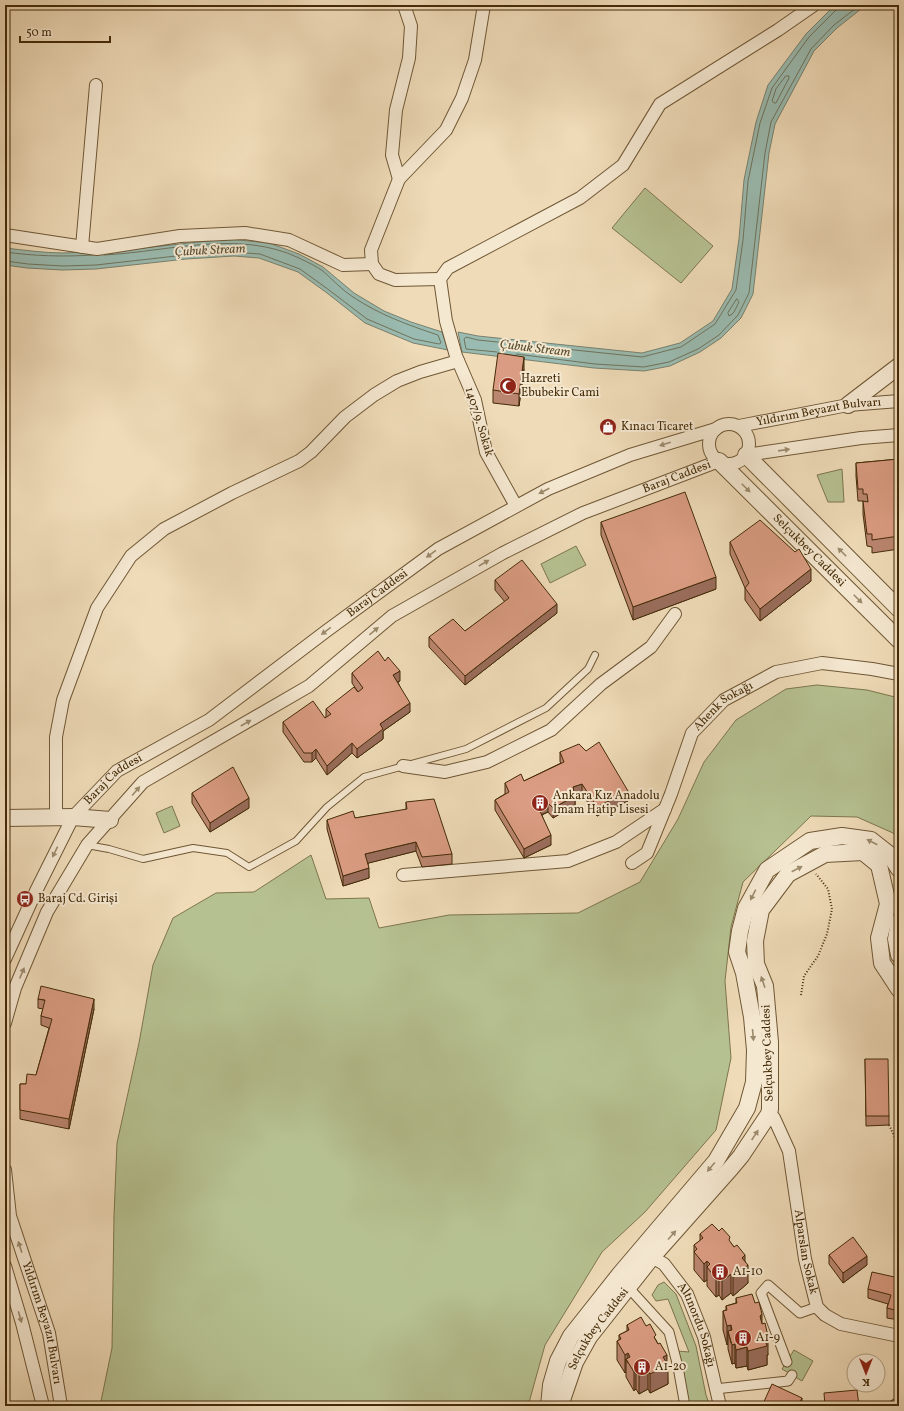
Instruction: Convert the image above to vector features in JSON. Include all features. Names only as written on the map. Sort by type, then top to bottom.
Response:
[{"type":"street","points":[[399,179],[392,156],[396,110],[409,58],[411,26],[404,5]]},
{"type":"street","points":[[484,5],[475,60],[462,98],[446,130],[399,179],[371,250],[372,264],[379,274],[395,280],[440,279],[448,268],[580,198],[623,165],[660,104],[778,30],[814,5]]},
{"type":"street","points":[[82,247],[96,85]]},
{"type":"street","points":[[5,235],[98,249],[180,236],[245,233],[289,240],[343,265],[372,264]]},
{"type":"street","name":"1407/9. Sokak","points":[[440,279],[446,321],[457,359],[475,400],[486,452],[516,506]]},
{"type":"street","points":[[56,817],[56,737],[63,700],[97,608],[131,556],[164,529],[232,493],[299,461],[311,452],[344,417],[374,395],[397,381],[457,359]]},
{"type":"street","points":[[848,405],[899,366]]},
{"type":"street","name":"Yıldırım Beyazıt Bulvarı","points":[[739,426],[848,405],[899,401]]},
{"type":"street","points":[[729,424],[739,426],[748,436],[749,449],[746,455],[736,463],[730,464],[719,461],[714,457],[710,446],[710,440],[716,429],[729,424]]},
{"type":"street","name":"Baraj Caddesi","points":[[73,817],[117,771],[209,720],[438,549],[548,489],[630,455],[716,429]]},
{"type":"street","points":[[746,455],[861,438],[899,435]]},
{"type":"street","name":"Selçukbey Caddesi","points":[[746,455],[899,610]]},
{"type":"street","name":"Baraj Caddesi","points":[[110,820],[143,782],[309,686],[392,616],[503,553],[583,513],[719,461]]},
{"type":"street","name":"Selçukbey Caddesi","points":[[719,461],[899,640]]},
{"type":"street","points":[[403,766],[445,772],[487,762],[551,730],[601,684],[651,647],[675,614]]},
{"type":"street","name":"Ahenk Sokağı","points":[[632,863],[647,852],[665,809],[692,733],[724,700],[776,672],[822,663],[899,674]]},
{"type":"street","points":[[403,875],[568,861],[616,842],[665,809]]},
{"type":"street","points":[[5,959],[73,817]]},
{"type":"street","points":[[5,818],[73,817],[110,820]]},
{"type":"street","points":[[5,1023],[15,988],[47,912],[87,845],[110,820]]},
{"type":"street","name":"Selçukbey Caddesi","points":[[549,1406],[558,1360],[571,1336],[620,1274],[716,1161],[747,1108],[754,1082],[755,1050],[752,1017],[744,973],[737,952],[746,908],[767,870],[810,841],[842,836],[871,840],[890,855],[899,869]]},
{"type":"street","name":"Selçukbey Caddesi","points":[[560,1406],[575,1362],[589,1337],[652,1257],[731,1168],[769,1114],[770,1042],[765,986],[756,964],[755,941],[761,910],[788,874],[825,854],[862,852],[879,865],[888,904],[879,938],[882,963],[899,989]]},
{"type":"street","points":[[899,922],[896,939],[899,955]]},
{"type":"street","name":"Alparslan Sokak","points":[[769,1114],[774,1118],[789,1151],[805,1259],[817,1307],[825,1315],[841,1324],[899,1336]]},
{"type":"street","name":"Yıldırım Beyazıt Bulvarı","points":[[5,1170],[10,1216],[49,1333],[61,1406]]},
{"type":"street","name":"Altınordu Sokağı","points":[[652,1257],[664,1264],[687,1294],[704,1337],[720,1406]]},
{"type":"street","name":"Yıldırım Beyazıt Bulvarı","points":[[5,1266],[22,1324],[42,1406]]},
{"type":"street","points":[[787,1362],[761,1293],[768,1285],[800,1313],[817,1307]]},
{"type":"street","points":[[628,1287],[669,1332],[678,1367],[685,1406]]},
{"type":"street","points":[[716,1389],[788,1381],[792,1375]]},
{"type":"lane","points":[[87,845],[109,849],[143,859],[193,848],[227,853],[249,867],[296,841],[327,807],[364,777],[466,749],[546,708],[588,670],[595,655]]},
{"type":"path","points":[[801,995],[804,976],[818,956],[827,934],[832,909],[828,889],[814,872],[805,865]]},
{"type":"path","points":[[889,1125],[899,1146]]},
{"type":"green space","points":[[645,188],[713,246],[681,283],[612,228]]},
{"type":"green space","points":[[842,469],[844,502],[828,502],[817,475]]},
{"type":"green space","points":[[576,546],[586,565],[550,583],[541,564]]},
{"type":"green space","points":[[817,685],[867,690],[899,698],[899,838],[893,833],[857,817],[811,816],[743,882],[731,927],[725,981],[731,1058],[716,1130],[645,1212],[602,1252],[545,1345],[528,1406],[100,1406],[112,1348],[114,1216],[117,1143],[139,1043],[153,965],[173,918],[216,893],[254,892],[311,855],[326,899],[369,898],[379,928],[449,915],[578,913],[640,882],[678,819],[704,762],[736,720],[786,689]]},
{"type":"green space","points":[[172,806],[180,826],[164,833],[156,813]]},
{"type":"green space","points":[[664,1282],[676,1294],[696,1346],[706,1395],[710,1406],[685,1406],[677,1351],[689,1352],[668,1299],[656,1301],[652,1295],[658,1285]]},
{"type":"green space","points":[[794,1350],[813,1361],[802,1381],[782,1369]]},
{"type":"water","name":"Çubuk Stream","points":[[835,5],[866,5],[837,28],[814,51],[775,124],[769,153],[753,294],[741,318],[721,338],[700,352],[670,366],[644,371],[594,368],[462,352],[458,332],[478,336],[642,353],[680,343],[713,321],[732,289],[739,239],[744,180],[756,122],[768,85],[806,34]]},
{"type":"water","name":"Çubuk Stream","points":[[229,239],[269,243],[299,254],[323,267],[354,293],[384,311],[442,332],[448,350],[413,343],[365,323],[298,272],[259,258],[234,256],[186,259],[96,269],[62,270],[5,265],[5,248],[63,253],[126,249]]},
{"type":"building","name":"Hazreti Ebubekir Cami","points":[[498,353],[524,357],[519,394],[493,390]]},
{"type":"building","points":[[899,459],[899,489],[896,489],[897,498],[899,498],[899,536],[872,540],[872,534],[867,534],[863,501],[868,502],[867,494],[863,494],[863,489],[858,489],[856,463]]},
{"type":"building","points":[[685,492],[716,577],[633,607],[601,522]]},
{"type":"building","points":[[760,520],[795,552],[799,549],[811,569],[760,609],[745,588],[749,583],[730,542]]},
{"type":"building","points":[[522,560],[557,604],[465,676],[429,637],[453,619],[465,631],[509,598],[495,580]]},
{"type":"building","points":[[378,651],[385,661],[388,657],[400,671],[393,675],[410,703],[380,724],[383,729],[357,749],[352,743],[327,766],[316,749],[312,753],[304,753],[283,722],[313,701],[325,718],[331,714],[326,709],[354,687],[358,692],[363,688],[352,673]]},
{"type":"building","name":"Ankara Kız Anadolu İmam Hatip Lisesi","points":[[599,742],[628,791],[597,807],[582,784],[573,787],[575,796],[553,808],[548,803],[538,807],[551,835],[524,849],[495,800],[509,792],[505,783],[521,774],[524,781],[564,762],[560,752],[579,744],[586,751]]},
{"type":"building","points":[[233,767],[249,798],[210,823],[192,793]]},
{"type":"building","points":[[434,799],[452,854],[422,857],[416,842],[365,854],[369,868],[343,876],[327,820],[353,811],[355,818],[407,809],[406,802]]},
{"type":"building","points":[[41,986],[94,999],[69,1119],[20,1110],[20,1084],[26,1084],[27,1074],[36,1075],[52,1019],[41,1016],[45,1000],[38,999]]},
{"type":"building","points":[[865,1059],[888,1059],[889,1116],[866,1116]]},
{"type":"building","points":[[712,1224],[719,1231],[722,1228],[730,1237],[729,1240],[734,1247],[737,1245],[745,1255],[742,1258],[748,1265],[733,1277],[731,1274],[722,1281],[719,1277],[716,1279],[707,1267],[710,1264],[707,1261],[704,1264],[694,1252],[697,1249],[694,1245],[703,1238],[700,1234]]},
{"type":"building","points":[[853,1237],[867,1256],[843,1273],[829,1255]]},
{"type":"building","points":[[872,1272],[899,1278],[899,1311],[887,1308],[891,1295],[868,1289]]},
{"type":"building","points":[[752,1294],[755,1303],[759,1302],[762,1314],[760,1316],[762,1324],[765,1323],[768,1336],[764,1337],[767,1346],[748,1351],[747,1347],[736,1350],[735,1344],[732,1345],[728,1331],[732,1330],[731,1325],[727,1326],[723,1311],[727,1310],[726,1306],[737,1303],[736,1298]]},
{"type":"building","points":[[641,1317],[646,1326],[650,1324],[656,1335],[654,1337],[658,1344],[660,1343],[667,1355],[663,1357],[668,1365],[650,1374],[648,1371],[639,1376],[636,1371],[634,1372],[626,1359],[630,1357],[628,1353],[625,1355],[617,1341],[621,1339],[619,1335],[629,1330],[627,1325]]},
{"type":"building","points":[[772,1384],[802,1398],[798,1406],[762,1406]]},
{"type":"building","points":[[846,1391],[846,1393],[857,1393],[859,1406],[825,1406],[824,1393]]},
{"type":"building","points":[[895,1398],[899,1403],[899,1406],[884,1406]]},
{"type":"building","points":[[656,1403],[657,1406],[646,1406]]},
{"type":"place","name":"Hazreti Ebubekir Cami","points":[[508,386]]},
{"type":"place","name":"Kınacı Ticaret","points":[[608,427]]},
{"type":"place","name":"Ankara Kız Anadolu İmam Hatip Lisesi","points":[[540,803]]},
{"type":"place","name":"Baraj Cd. Girişi","points":[[25,899]]},
{"type":"place","name":"A1-10","points":[[720,1272]]},
{"type":"place","name":"A1-9","points":[[743,1338]]},
{"type":"place","name":"A1-20","points":[[642,1367]]}]
